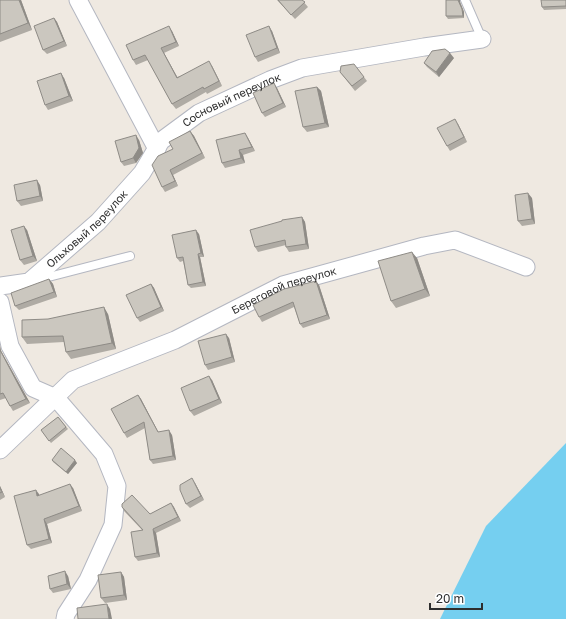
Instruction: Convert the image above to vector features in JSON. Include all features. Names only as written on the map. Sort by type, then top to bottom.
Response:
[{"type":"street","points":[[78,0],[157,149]]},
{"type":"street","name":"Сосновый переулок","points":[[157,149],[161,141],[199,113],[270,80],[302,68],[424,47],[482,39]]},
{"type":"street","name":"Ольховый переулок","points":[[29,282],[98,222],[142,173],[157,149]]},
{"type":"street","name":"Береговой переулок","points":[[0,450],[56,398],[73,380],[175,340],[283,285],[424,246],[455,240],[526,266]]},
{"type":"street","points":[[0,286],[29,282]]},
{"type":"street","points":[[0,302],[10,346],[33,388],[56,398],[75,420],[104,454],[117,486],[113,525],[88,580],[66,614],[65,619]]},
{"type":"lane","points":[[465,0],[482,39]]},
{"type":"lane","points":[[29,282],[130,256]]},
{"type":"water","points":[[566,443],[566,619],[440,619],[486,526]]},
{"type":"building","points":[[0,0],[19,0],[28,23],[0,34]]},
{"type":"building","points":[[278,0],[302,0],[305,2],[291,15]]},
{"type":"building","points":[[446,0],[458,0],[463,16],[446,16]]},
{"type":"building","points":[[541,0],[566,0],[566,6],[542,7]]},
{"type":"building","points":[[54,18],[64,41],[43,50],[34,26]]},
{"type":"building","points":[[169,26],[176,42],[161,48],[177,78],[209,61],[219,81],[204,89],[203,87],[172,104],[145,55],[133,60],[126,45]]},
{"type":"building","points":[[269,26],[277,48],[255,57],[246,35]]},
{"type":"building","points":[[445,49],[450,53],[436,72],[424,63],[432,51]]},
{"type":"building","points":[[354,64],[364,77],[352,86],[340,72],[341,66]]},
{"type":"building","points":[[61,73],[69,96],[45,105],[37,81]]},
{"type":"building","points":[[274,83],[283,103],[262,113],[253,93]]},
{"type":"building","points":[[317,87],[325,123],[303,127],[295,91]]},
{"type":"building","points":[[455,119],[464,137],[447,146],[437,128]]},
{"type":"building","points":[[190,131],[202,153],[170,170],[175,181],[162,187],[152,165],[158,156],[173,149],[169,142]]},
{"type":"building","points":[[245,133],[252,147],[239,150],[241,158],[222,163],[216,140]]},
{"type":"building","points":[[136,135],[139,148],[133,158],[121,162],[115,141]]},
{"type":"building","points":[[37,180],[40,196],[17,201],[14,185]]},
{"type":"building","points":[[528,193],[532,219],[518,221],[515,195]]},
{"type":"building","points":[[302,217],[306,244],[286,247],[285,240],[255,247],[250,230],[282,220]]},
{"type":"building","points":[[24,226],[33,256],[20,260],[11,230]]},
{"type":"building","points":[[196,230],[201,253],[198,254],[203,282],[188,285],[183,257],[177,258],[172,235]]},
{"type":"building","points":[[412,252],[425,289],[391,301],[378,261]]},
{"type":"building","points":[[49,279],[54,292],[15,306],[11,293]]},
{"type":"building","points":[[316,281],[327,315],[300,324],[293,302],[259,317],[253,305],[284,289]]},
{"type":"building","points":[[151,284],[161,307],[137,318],[126,295]]},
{"type":"building","points":[[104,307],[112,343],[66,352],[63,336],[22,337],[22,320],[48,319]]},
{"type":"building","points":[[226,334],[232,357],[205,365],[198,341]]},
{"type":"building","points":[[0,350],[26,399],[10,406],[3,393],[0,394]]},
{"type":"building","points":[[209,376],[219,399],[190,411],[181,388]]},
{"type":"building","points":[[138,395],[158,432],[169,430],[173,456],[150,460],[144,422],[124,433],[111,409]]},
{"type":"building","points":[[58,417],[66,427],[49,441],[41,430]]},
{"type":"building","points":[[61,448],[75,460],[66,472],[52,460]]},
{"type":"building","points":[[192,478],[201,496],[186,504],[180,490],[180,485]]},
{"type":"building","points":[[70,484],[79,506],[44,519],[49,539],[27,545],[14,496],[36,490],[37,496]]},
{"type":"building","points":[[132,495],[150,514],[171,503],[178,517],[153,529],[157,553],[135,557],[131,532],[143,530],[122,507],[122,504]]},
{"type":"building","points":[[65,571],[67,584],[50,589],[48,576]]},
{"type":"building","points":[[121,572],[124,595],[101,598],[98,575]]},
{"type":"building","points":[[107,604],[109,619],[78,619],[77,608]]}]
